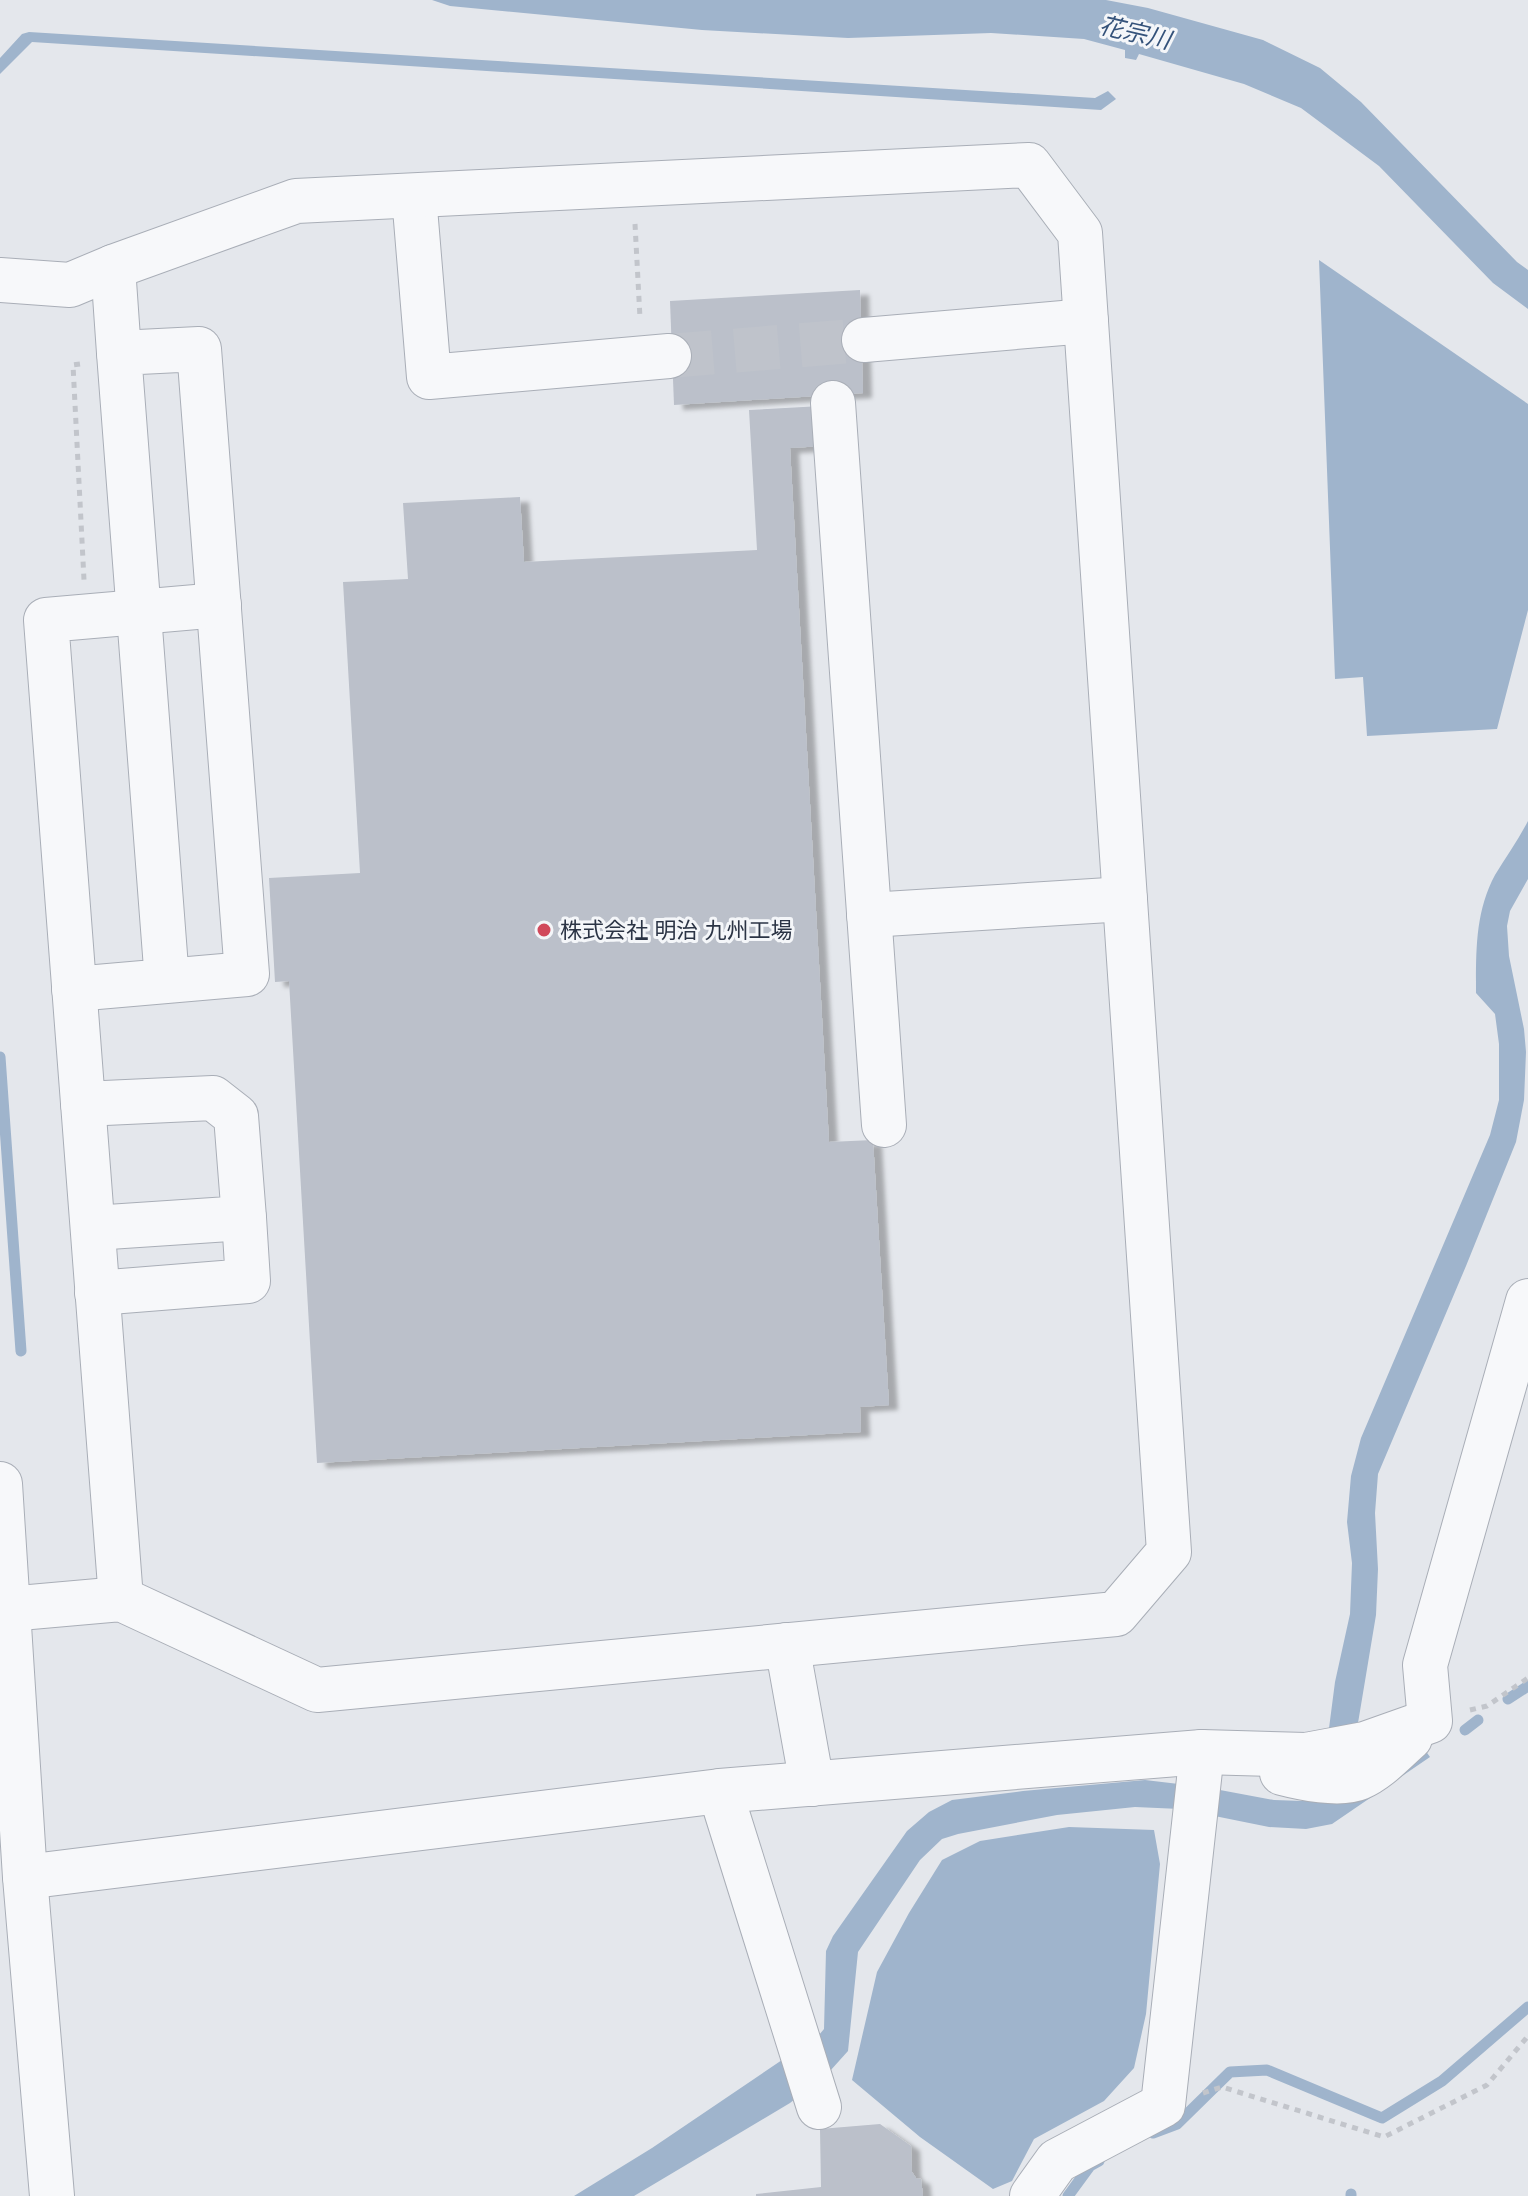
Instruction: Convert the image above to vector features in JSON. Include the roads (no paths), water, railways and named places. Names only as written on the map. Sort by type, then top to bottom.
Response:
[{"type":"street","points":[[0,280],[70,285],[296,201],[1029,165],[1080,233],[1169,1552],[1116,1614],[317,1690],[121,1599],[8,1609]]},
{"type":"street","points":[[414,196],[429,377],[656,358]]},
{"type":"street","points":[[113,267],[167,981]]},
{"type":"street","points":[[864,340],[1086,321]]},
{"type":"street","points":[[74,989],[247,974],[199,349],[120,358]]},
{"type":"street","points":[[833,403],[884,1125]]},
{"type":"street","points":[[121,1599],[46,620],[219,605]]},
{"type":"street","points":[[869,915],[1125,899]]},
{"type":"street","points":[[83,1104],[213,1098],[236,1116],[244,1218],[248,1281],[97,1293]]},
{"type":"street","points":[[93,1228],[244,1218]]},
{"type":"street","points":[[25,1877],[720,1791],[812,1784],[1201,1767],[1306,1755],[1365,1744],[1430,1721],[1425,1665],[1528,1301]]},
{"type":"street","points":[[0,1484],[25,1877],[52,2196]]},
{"type":"street","points":[[787,1645],[812,1784]]},
{"type":"street","points":[[1032,2196],[1057,2161],[1163,2105],[1201,1767]]},
{"type":"street","points":[[720,1791],[816,2098]]},
{"type":"water","name":"花宗川","points":[[432,0],[1106,0],[1148,8],[1263,40],[1320,68],[1361,102],[1528,270],[1528,309],[1493,283],[1379,166],[1301,108],[1244,84],[1139,54],[1136,60],[1125,58],[1125,50],[1084,39],[991,33],[848,38],[702,30],[450,6]]},
{"type":"water","points":[[29,32],[1095,98],[1108,91],[1116,99],[1101,110],[32,42],[0,74],[0,58],[22,34]]},
{"type":"water","points":[[1319,260],[1528,404],[1528,610],[1497,729],[1367,736],[1363,677],[1335,679]]},
{"type":"water","points":[[1528,821],[1528,879],[1510,911],[1507,926],[1509,956],[1524,1029],[1524,1100],[1516,1142],[1378,1474],[1375,1513],[1378,1569],[1376,1615],[1345,1801],[1425,1750],[1430,1757],[1332,1824],[1306,1829],[1269,1827],[1180,1809],[1135,1807],[1057,1815],[942,1839],[920,1860],[858,1952],[848,2051],[830,2071],[790,2103],[634,2196],[574,2196],[652,2148],[819,2035],[824,2029],[826,1951],[833,1936],[907,1831],[929,1812],[952,1800],[1145,1780],[1274,1800],[1303,1801],[1321,1790],[1335,1682],[1350,1614],[1352,1563],[1347,1522],[1351,1476],[1361,1438],[1490,1135],[1499,1100],[1499,1044],[1495,1014],[1476,993],[1478,932],[1488,889]]},
{"type":"water","points":[[1069,1827],[1154,1830],[1160,1864],[1146,2014],[1134,2068],[1104,2101],[1034,2139],[1012,2181],[993,2189],[920,2137],[852,2080],[877,1972],[942,1860],[980,1841]]},
{"type":"waterway","points":[[0,1057],[21,1351]]},
{"type":"waterway","points":[[1508,1699],[1528,1686]]},
{"type":"waterway","points":[[1465,1730],[1478,1720]]},
{"type":"waterway","points":[[1153,2133],[1177,2124],[1230,2072],[1267,2070],[1382,2118],[1442,2081],[1528,2007]]},
{"type":"waterway","points":[[1068,2196],[1090,2166],[1099,2161]]},
{"type":"tunnel","points":[[669,356],[864,340]]},
{"type":"place","name":"株式会社 明治 九州工場","points":[[544,930]]}]
